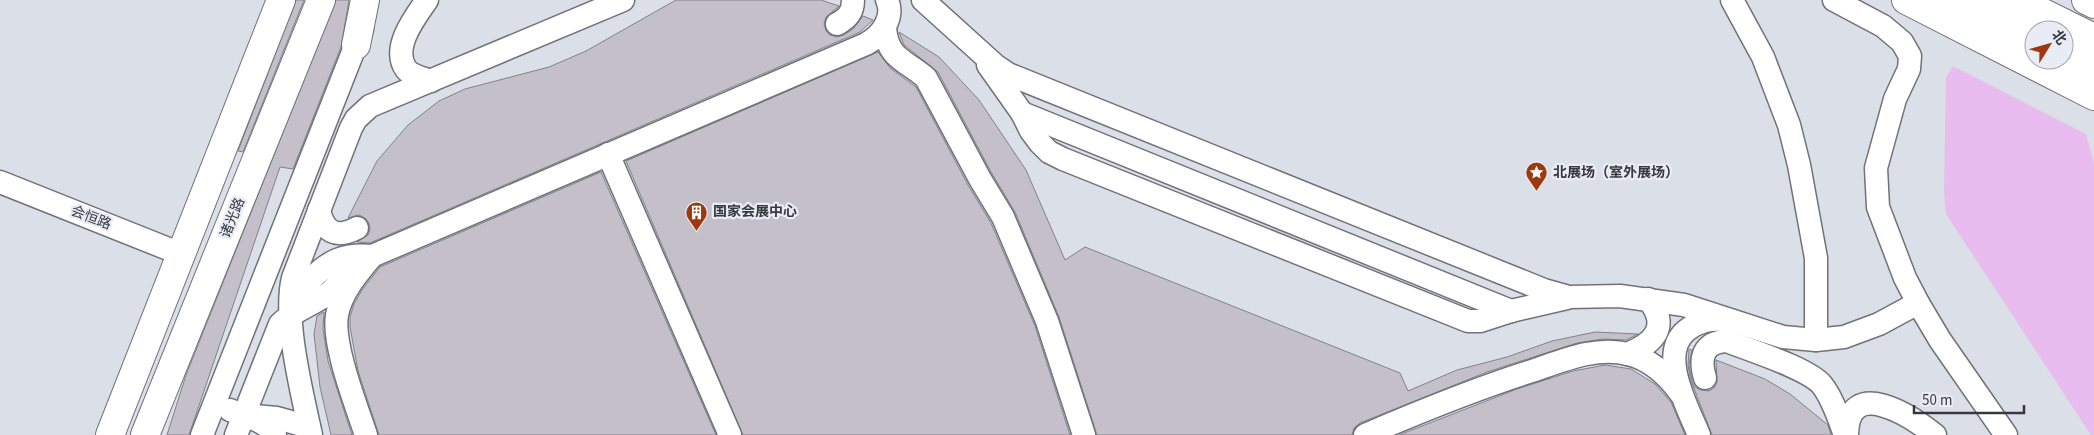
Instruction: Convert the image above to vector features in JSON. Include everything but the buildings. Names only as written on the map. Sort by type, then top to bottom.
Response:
[{"type":"main road","points":[[110,435],[281,0]]},
{"type":"main road","name":"诸光路","points":[[145,435],[321,0]]},
{"type":"main road","points":[[356,45],[365,0]]},
{"type":"main road","points":[[1906,0],[2094,96]]},
{"type":"main road","points":[[2017,0],[2094,38]]},
{"type":"main road","points":[[2042,0],[2094,26]]},
{"type":"main road","points":[[2086,0],[2094,4]]},
{"type":"main road","points":[[1960,3],[2024,26]]},
{"type":"main road","points":[[1960,3],[2024,40]]},
{"type":"main road","points":[[2074,50],[2094,60]]},
{"type":"main road","points":[[2074,66],[2094,76]]},
{"type":"street","points":[[202,435],[373,0]]},
{"type":"street","points":[[310,431],[290,314],[289,296],[293,278],[351,128],[356,119],[385,89],[416,15],[426,0]]},
{"type":"street","points":[[336,96],[356,105],[370,106],[623,0]]},
{"type":"street","points":[[837,24],[847,18],[852,11],[853,0]]},
{"type":"street","points":[[239,425],[280,324],[290,314],[329,293],[342,282],[356,264],[873,40],[884,28],[888,16],[887,0]]},
{"type":"street","points":[[923,0],[996,66],[1029,84],[1544,290],[1569,297],[1620,296],[1684,305],[1783,337],[1816,340],[1844,337],[1879,324],[1918,303]]},
{"type":"street","points":[[1732,0],[1763,56],[1789,125],[1793,141],[1816,258],[1816,340]]},
{"type":"street","points":[[1834,0],[1883,26],[1902,42],[1910,56],[1909,69],[1895,99],[1876,168],[1878,207],[1904,278],[1918,303],[1940,340],[2006,435]]},
{"type":"street","points":[[884,28],[886,42],[899,60]]},
{"type":"street","points":[[969,41],[1022,113],[1511,311],[1555,302],[1569,297]]},
{"type":"street","points":[[401,50],[402,61],[406,70],[415,76],[431,81]]},
{"type":"street","points":[[837,56],[852,53],[881,54],[899,60],[926,78],[980,179],[1003,217],[1047,321],[1084,435]]},
{"type":"street","points":[[608,154],[730,435]]},
{"type":"street","name":"会恒路","points":[[0,182],[181,254]]},
{"type":"street","points":[[319,210],[322,222],[329,230],[339,234],[348,233],[357,228]]},
{"type":"street","points":[[366,435],[339,349],[336,322],[342,299],[352,282],[372,256]]},
{"type":"street","points":[[1627,354],[1649,343],[1657,333],[1659,320],[1657,310],[1648,299]]},
{"type":"street","points":[[1699,435],[1682,394],[1674,361],[1676,347],[1683,333],[1697,323],[1711,319],[1732,320]]},
{"type":"street","points":[[1705,378],[1702,358],[1708,348],[1718,342],[1727,341],[1800,370],[1822,384],[1846,435]]},
{"type":"street","points":[[1365,435],[1441,403],[1503,380],[1574,357],[1599,352],[1627,354],[1653,365],[1682,394]]},
{"type":"street","points":[[1846,435],[1847,423],[1851,416],[1857,408],[1867,403],[1877,403],[1891,408],[1921,424],[1935,435]]},
{"type":"street","points":[[215,404],[239,425]]},
{"type":"street","points":[[239,425],[277,418],[310,431]]},
{"type":"street","points":[[239,425],[260,421],[275,435]]},
{"type":"shaded area","points":[[1953,66],[2086,134],[2094,163],[2094,435],[2091,435],[1946,214],[1944,193],[1946,78]]},
{"type":"place","name":"北展场（室外展场）","points":[[1537,192]]},
{"type":"place","name":"国家会展中心","points":[[697,231]]}]
